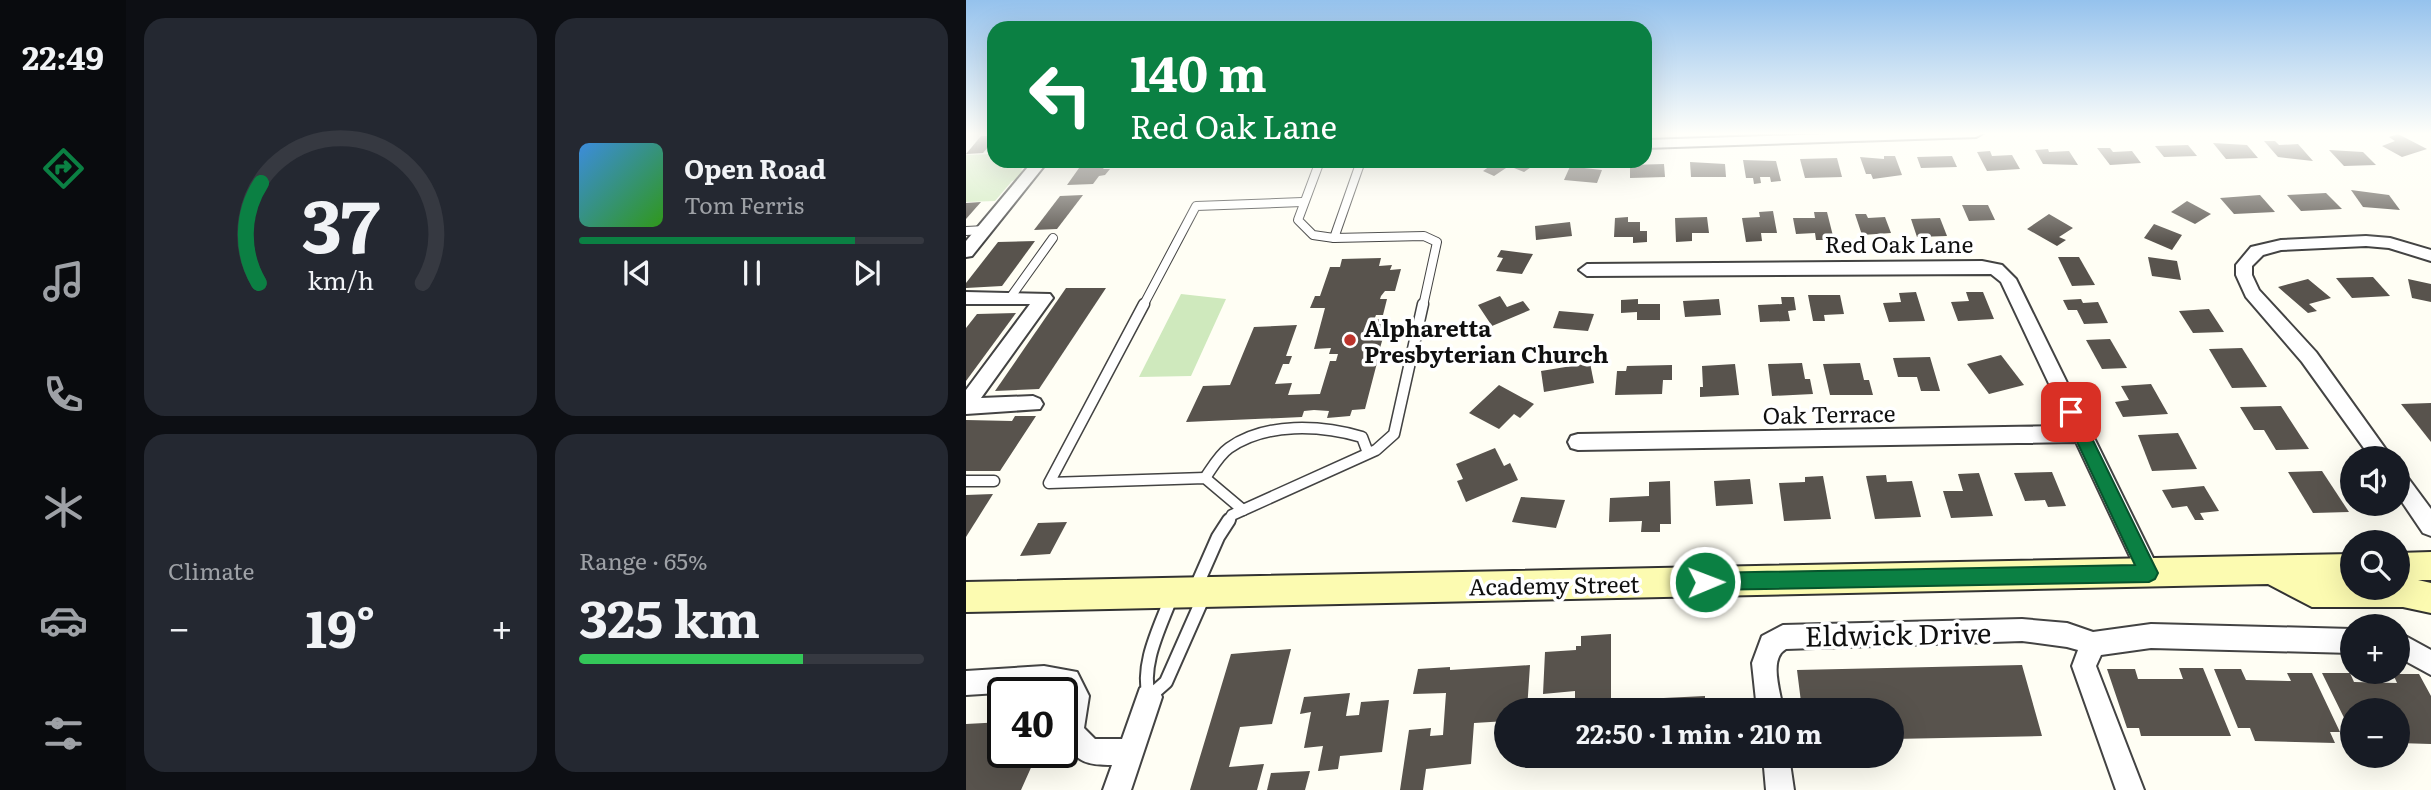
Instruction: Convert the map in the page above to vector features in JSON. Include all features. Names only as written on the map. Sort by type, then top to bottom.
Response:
[{"type":"street","points":[[966,252],[1034,170]]},
{"type":"street","points":[[2373,446],[2309,357],[2252,293],[2244,275],[2244,265],[2257,251],[2281,245],[2366,241],[2390,243],[2431,256]]},
{"type":"street","name":"Red Oak Lane","points":[[1587,271],[1982,267],[1996,270],[2008,279],[2149,573]]},
{"type":"street","points":[[966,405],[1044,298],[969,302]]},
{"type":"street","points":[[966,405],[1033,404]]},
{"type":"street","name":"Oak Terrace","points":[[1578,442],[2082,434]]},
{"type":"street","points":[[2410,497],[2431,526]]},
{"type":"street","points":[[2410,567],[2431,566]]},
{"type":"street","name":"Academy Street","points":[[966,597],[2340,568]]},
{"type":"street","points":[[2274,571],[2312,592],[2403,592],[2431,598]]},
{"type":"street","name":"Eldwick Drive","points":[[1768,698],[1764,663],[1771,643],[1783,637],[2022,630],[2067,635],[2093,644]]},
{"type":"street","points":[[2130,790],[2084,666],[2093,644],[2151,636],[2340,641]]},
{"type":"street","points":[[2410,651],[2431,663]]},
{"type":"street","points":[[966,683],[1044,678],[1068,681],[1076,696],[1070,733],[1090,752],[1130,751]]},
{"type":"street","points":[[1117,790],[1149,697]]},
{"type":"street","points":[[1777,768],[1780,790]]},
{"type":"lane","points":[[1191,591],[1166,682],[1149,697],[1146,690],[1149,667],[1232,515],[1368,453],[1394,434],[1437,242],[1424,236],[1334,238],[1313,235],[1298,220],[1302,202],[1316,170]]},
{"type":"lane","points":[[1334,238],[1358,170]]},
{"type":"lane","points":[[1243,510],[1205,478],[1049,484],[1196,206],[1302,202]]},
{"type":"lane","points":[[966,231],[985,230]]},
{"type":"lane","points":[[1010,298],[1053,238]]},
{"type":"lane","points":[[1205,478],[1226,450],[1251,435],[1287,430],[1344,431],[1362,437],[1368,453]]},
{"type":"lane","points":[[966,481],[994,481]]},
{"type":"green space","points":[[966,170],[1024,172],[1019,179],[1012,181],[995,201],[966,202]]},
{"type":"green space","points":[[1181,294],[1226,299],[1191,376],[1139,377]]},
{"type":"building","points":[[1078,170],[1109,170],[1105,175],[1099,176],[1093,184],[1067,185]]},
{"type":"building","points":[[1485,170],[1503,170],[1494,176]]},
{"type":"building","points":[[1569,170],[1602,170],[1597,183],[1564,180]]},
{"type":"building","points":[[1630,170],[1664,170],[1665,177],[1630,178]]},
{"type":"building","points":[[1691,170],[1725,170],[1726,177],[1691,177]]},
{"type":"building","points":[[1745,170],[1778,170],[1781,181],[1771,182],[1770,177],[1760,177],[1761,183],[1754,184],[1753,178],[1746,178]]},
{"type":"building","points":[[1803,170],[1840,170],[1842,177],[1805,178]]},
{"type":"building","points":[[1865,170],[1900,170],[1902,175],[1873,179],[1871,174],[1866,174]]},
{"type":"building","points":[[2351,190],[2389,195],[2400,210],[2363,207]]},
{"type":"building","points":[[2326,193],[2342,209],[2301,211],[2287,195]]},
{"type":"building","points":[[1083,195],[1057,229],[1034,230],[1060,196]]},
{"type":"building","points":[[2260,195],[2275,212],[2234,214],[2220,198]]},
{"type":"building","points":[[2187,201],[2211,214],[2195,224],[2171,212]]},
{"type":"building","points":[[981,202],[966,219],[966,203]]},
{"type":"building","points":[[1962,205],[1988,205],[1995,220],[1969,221]]},
{"type":"building","points":[[1773,211],[1777,233],[1761,233],[1762,241],[1746,242],[1742,218],[1760,217],[1759,212]]},
{"type":"building","points":[[1814,212],[1827,212],[1834,240],[1816,240],[1815,233],[1796,234],[1793,218],[1815,218]]},
{"type":"building","points":[[1855,214],[1866,214],[1868,218],[1885,217],[1891,233],[1862,235]]},
{"type":"building","points":[[2049,214],[2073,228],[2059,237],[2066,240],[2057,246],[2027,229]]},
{"type":"building","points":[[1628,217],[1628,222],[1640,222],[1640,231],[1647,231],[1647,242],[1633,243],[1633,237],[1614,237],[1615,218]]},
{"type":"building","points":[[1707,217],[1709,233],[1692,233],[1692,241],[1676,242],[1675,218]]},
{"type":"building","points":[[1940,218],[1947,236],[1917,237],[1911,219]]},
{"type":"building","points":[[1570,222],[1572,236],[1536,240],[1535,226]]},
{"type":"building","points":[[2154,224],[2182,235],[2172,250],[2144,238]]},
{"type":"building","points":[[1035,241],[1002,286],[966,288],[966,283],[998,242]]},
{"type":"building","points":[[1501,250],[1533,254],[1522,274],[1496,271],[1503,258],[1497,257]]},
{"type":"building","points":[[2058,257],[2079,257],[2095,285],[2072,286]]},
{"type":"building","points":[[2148,257],[2177,261],[2181,280],[2152,276]]},
{"type":"building","name":"Alpharetta Presbyterian Church","points":[[1381,258],[1379,266],[1392,265],[1390,270],[1401,269],[1395,291],[1385,291],[1381,296],[1380,299],[1387,299],[1383,315],[1376,315],[1374,320],[1380,319],[1378,324],[1387,324],[1380,348],[1372,348],[1367,360],[1378,359],[1365,409],[1352,410],[1350,416],[1327,418],[1329,411],[1314,410],[1304,411],[1302,417],[1186,422],[1203,386],[1230,385],[1254,327],[1297,325],[1286,356],[1292,356],[1289,364],[1283,364],[1275,384],[1292,383],[1288,395],[1320,394],[1330,361],[1336,361],[1338,354],[1329,354],[1331,348],[1314,349],[1325,308],[1310,308],[1315,296],[1320,296],[1330,267],[1340,267],[1342,259]]},
{"type":"building","points":[[2373,277],[2390,296],[2352,298],[2336,278]]},
{"type":"building","points":[[2308,279],[2331,298],[2309,304],[2317,311],[2308,313],[2278,287]]},
{"type":"building","points":[[2408,279],[2431,284],[2431,302],[2412,298]]},
{"type":"building","points":[[1066,288],[1106,288],[1039,389],[995,391]]},
{"type":"building","points":[[1916,292],[1925,321],[1889,322],[1883,303],[1901,302],[1899,293]]},
{"type":"building","points":[[1966,292],[1983,292],[1994,319],[1958,321],[1951,302],[1969,301]]},
{"type":"building","points":[[1808,295],[1840,295],[1844,314],[1824,315],[1825,321],[1813,321]]},
{"type":"building","points":[[1500,296],[1507,307],[1523,301],[1530,310],[1492,326],[1478,305]]},
{"type":"building","points":[[1781,297],[1794,297],[1796,310],[1788,311],[1790,321],[1760,322],[1758,305],[1782,304]]},
{"type":"building","points":[[1638,299],[1638,304],[1660,304],[1660,320],[1637,320],[1637,312],[1621,313],[1621,300]]},
{"type":"building","points":[[1719,299],[1721,315],[1685,317],[1683,301]]},
{"type":"building","points":[[2081,299],[2083,303],[2098,302],[2108,323],[2084,324],[2077,310],[2068,310],[2063,300]]},
{"type":"building","points":[[2209,309],[2224,332],[2193,333],[2179,311]]},
{"type":"building","points":[[1559,311],[1594,314],[1588,331],[1553,328]]},
{"type":"building","points":[[1016,313],[966,381],[966,328],[977,314]]},
{"type":"building","points":[[2110,339],[2127,368],[2102,369],[2086,340]]},
{"type":"building","points":[[2242,348],[2267,387],[2232,388],[2209,349]]},
{"type":"building","points":[[2001,355],[2024,385],[1989,394],[1967,364]]},
{"type":"building","points":[[1930,357],[1940,391],[1921,391],[1917,377],[1898,377],[1893,358]]},
{"type":"building","points":[[1590,363],[1594,383],[1544,392],[1541,371]]},
{"type":"building","points":[[1802,363],[1805,379],[1810,379],[1813,394],[1772,396],[1768,364]]},
{"type":"building","points":[[1860,363],[1864,380],[1869,380],[1873,395],[1830,395],[1823,364]]},
{"type":"building","points":[[1735,364],[1739,395],[1700,397],[1700,387],[1703,387],[1702,366]]},
{"type":"building","points":[[1672,365],[1672,380],[1663,380],[1662,394],[1615,395],[1617,371],[1626,371],[1627,366]]},
{"type":"building","points":[[2151,384],[2168,414],[2123,417],[2115,402],[2129,400],[2121,386]]},
{"type":"building","points":[[1499,385],[1534,404],[1520,418],[1514,414],[1499,429],[1469,413]]},
{"type":"building","points":[[2431,403],[2431,442],[2401,404]]},
{"type":"building","points":[[2281,406],[2309,449],[2276,450],[2264,430],[2254,430],[2240,407]]},
{"type":"building","points":[[1015,416],[1036,416],[1000,471],[966,471],[966,420],[1012,421]]},
{"type":"building","points":[[2178,433],[2197,469],[2152,471],[2138,435]]},
{"type":"building","points":[[1495,448],[1504,466],[1510,463],[1518,480],[1466,502],[1457,481],[1463,479],[1456,464]]},
{"type":"building","points":[[2322,471],[2340,498],[2340,512],[2313,513],[2288,472]]},
{"type":"building","points":[[2052,472],[2066,506],[2048,507],[2045,500],[2025,501],[2014,473]]},
{"type":"building","points":[[1979,473],[1993,516],[1951,518],[1943,491],[1963,491],[1958,474]]},
{"type":"building","points":[[1886,475],[1887,482],[1912,481],[1921,517],[1875,519],[1866,476]]},
{"type":"building","points":[[1823,476],[1831,519],[1784,521],[1779,483],[1805,482],[1805,477]]},
{"type":"building","points":[[1750,479],[1753,504],[1716,506],[1714,481]]},
{"type":"building","points":[[1670,481],[1671,524],[1660,524],[1660,532],[1641,532],[1642,521],[1609,522],[1610,498],[1649,496],[1649,482]]},
{"type":"building","points":[[2204,486],[2219,511],[2200,513],[2204,520],[2195,520],[2187,506],[2172,508],[2162,490]]},
{"type":"building","points":[[993,494],[966,537],[966,495]]},
{"type":"building","points":[[1521,497],[1565,500],[1556,528],[1512,522]]},
{"type":"building","points":[[1067,522],[1050,554],[1020,556],[1038,523]]},
{"type":"building","points":[[1611,634],[1611,698],[1575,698],[1575,691],[1543,694],[1545,652],[1576,650],[1576,646],[1581,646],[1581,636]]},
{"type":"building","points":[[1291,649],[1272,724],[1240,727],[1229,767],[1264,764],[1257,790],[1190,790],[1231,654]]},
{"type":"building","points":[[1530,665],[1528,698],[1494,698],[1494,722],[1474,723],[1471,764],[1426,769],[1423,790],[1400,790],[1409,730],[1431,728],[1430,736],[1443,735],[1446,693],[1413,694],[1418,669],[1450,667],[1450,670]]},
{"type":"building","points":[[2022,665],[2042,736],[1904,739],[1904,698],[1800,698],[1797,670]]},
{"type":"building","points":[[2179,668],[2203,668],[2231,736],[2141,736],[2139,728],[2127,728],[2107,669],[2135,669],[2138,679],[2183,679]]},
{"type":"building","points":[[2214,669],[2241,669],[2246,680],[2291,681],[2287,673],[2312,673],[2340,732],[2330,732],[2335,743],[2255,741],[2250,728],[2238,728]]},
{"type":"building","points":[[2322,673],[2340,673],[2340,684],[2410,684],[2410,674],[2419,674],[2431,696],[2431,744],[2410,743],[2410,698],[2340,698],[2340,710]]},
{"type":"building","points":[[1350,693],[1346,716],[1359,715],[1361,702],[1389,700],[1382,752],[1340,756],[1338,769],[1318,771],[1323,746],[1304,748],[1311,712],[1300,714],[1304,697]]},
{"type":"building","points":[[1705,696],[1705,698],[1664,698]]},
{"type":"building","points":[[987,723],[987,768],[1031,768],[1021,790],[966,790],[966,724]]},
{"type":"building","points":[[1310,771],[1305,790],[1267,790],[1271,773]]},
{"type":"place","name":"Alpharetta Presbyterian Church","points":[[1350,340]]},
{"type":"route","points":[[1705,582],[2149,573],[2071,412]]}]
